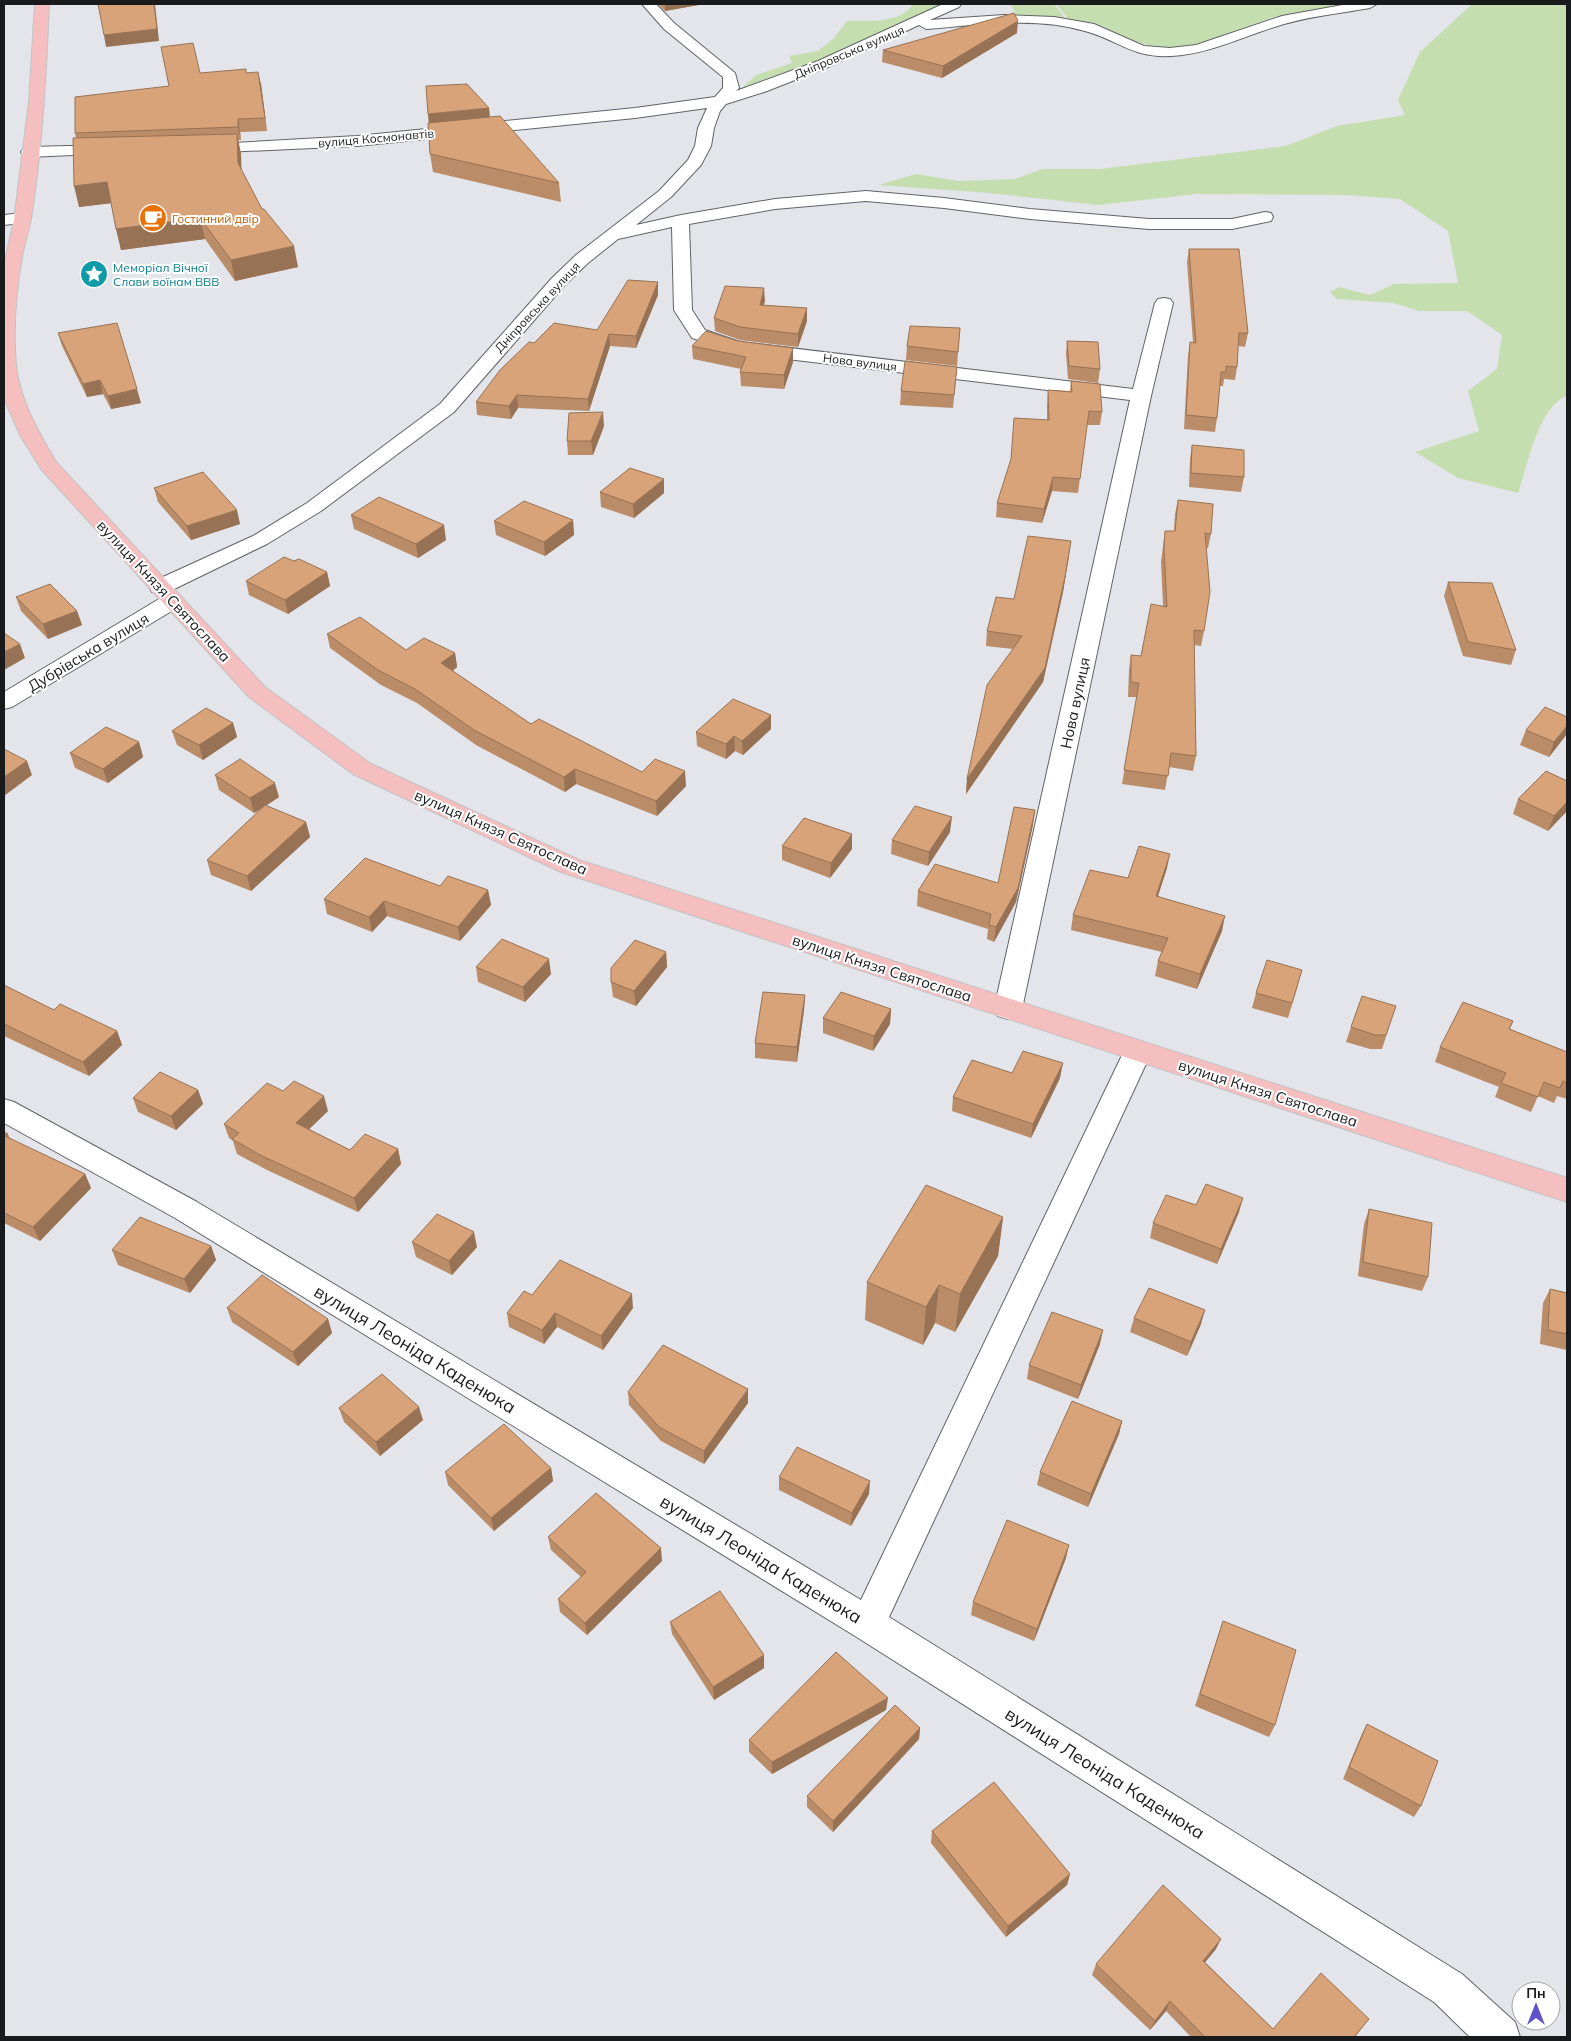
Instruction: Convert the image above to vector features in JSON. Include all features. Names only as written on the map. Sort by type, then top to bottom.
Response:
[{"type":"main road","name":"вулиця Князя Святослава","points":[[42,4],[37,102],[29,152],[13,219],[14,252],[7,313],[7,365],[14,401],[30,435],[48,465],[257,692],[362,768],[570,866],[1567,1190]]},
{"type":"street","points":[[649,4],[669,26],[730,76],[731,88],[721,101]]},
{"type":"street","name":"Дніпровська вулиця","points":[[166,594],[260,540],[314,506],[447,408],[558,282],[582,259],[665,194],[694,162],[703,146],[706,128],[713,110],[721,101],[762,88],[908,26],[954,4]]},
{"type":"street","points":[[995,4],[1004,19]]},
{"type":"street","points":[[908,26],[1004,19],[1054,22],[1089,28],[1141,50],[1170,52],[1198,49],[1282,20],[1370,4]]},
{"type":"street","name":"вулиця Космонавтів","points":[[185,149],[357,141],[635,113],[721,101]]},
{"type":"street","points":[[29,152],[127,150]]},
{"type":"street","points":[[665,194],[681,220]]},
{"type":"street","points":[[611,236],[681,220],[775,204],[866,196],[944,203],[1030,214],[1166,224],[1232,224],[1264,217]]},
{"type":"street","name":"Нова вулиця","points":[[681,220],[683,310],[698,334],[738,347],[1141,396]]},
{"type":"street","name":"Нова вулиця","points":[[1008,1009],[1141,396],[1164,303]]},
{"type":"street","name":"Дубрівська вулиця","points":[[4,702],[166,594]]},
{"type":"street","points":[[868,1624],[1138,1051]]},
{"type":"street","name":"вулиця Леоніда Каденюка","points":[[4,1110],[186,1210],[868,1624],[1448,1988],[1500,2037]]},
{"type":"green space","points":[[913,4],[946,4],[819,62],[758,86],[741,89],[756,75],[792,63],[789,56],[818,51],[834,38],[847,21],[874,21],[892,18],[907,11]]},
{"type":"green space","points":[[1010,4],[1054,4],[1065,18],[1017,16]]},
{"type":"green space","points":[[1056,4],[1353,4],[1277,16],[1194,45],[1174,48],[1155,47],[1133,41],[1095,23],[1069,20]]},
{"type":"green space","points":[[1472,4],[1567,4],[1567,396],[1557,402],[1549,411],[1542,424],[1535,438],[1518,493],[1458,478],[1415,452],[1479,431],[1468,391],[1497,369],[1502,335],[1467,311],[1419,311],[1393,303],[1337,299],[1330,292],[1339,287],[1370,295],[1394,284],[1458,283],[1448,231],[1400,199],[1345,195],[1197,194],[1098,205],[988,193],[879,185],[916,174],[958,181],[1015,179],[1042,169],[1100,169],[1286,146],[1337,126],[1405,115],[1398,100],[1420,52]]},
{"type":"building","points":[[98,4],[154,4],[157,29],[104,35]]},
{"type":"building","points":[[1014,13],[1018,21],[943,66],[883,50]]},
{"type":"building","points":[[193,43],[200,73],[246,69],[246,73],[258,72],[265,118],[238,119],[238,127],[75,133],[75,97],[169,86],[161,47]]},
{"type":"building","points":[[467,84],[489,108],[428,114],[426,86]]},
{"type":"building","points":[[500,116],[559,183],[430,154],[428,123]]},
{"type":"building","points":[[237,134],[238,163],[262,209],[264,209],[294,246],[231,260],[200,218],[116,229],[107,182],[74,186],[73,138]]},
{"type":"building","points":[[1189,249],[1239,249],[1248,333],[1239,333],[1237,367],[1226,366],[1226,372],[1221,372],[1217,418],[1186,415],[1190,342],[1196,343]]},
{"type":"building","points":[[628,280],[658,282],[636,336],[609,334],[588,399],[517,395],[509,406],[476,402],[500,370],[529,342],[534,343],[554,323],[597,330]]},
{"type":"building","points":[[725,286],[764,288],[760,305],[807,308],[798,334],[740,327],[714,318]]},
{"type":"building","points":[[117,323],[137,389],[108,396],[100,380],[83,384],[58,333]]},
{"type":"building","points":[[910,326],[960,328],[958,352],[907,346]]},
{"type":"building","points":[[706,331],[738,341],[793,348],[784,375],[740,372],[746,357],[692,346]]},
{"type":"building","points":[[1067,341],[1098,342],[1100,369],[1069,366]]},
{"type":"building","points":[[905,361],[957,367],[954,395],[901,391]]},
{"type":"building","points":[[1071,381],[1100,384],[1102,412],[1089,411],[1080,479],[1053,477],[1044,509],[997,503],[1011,459],[1014,418],[1049,420],[1048,390],[1072,392]]},
{"type":"building","points":[[603,412],[591,441],[567,441],[569,413]]},
{"type":"building","points":[[1192,445],[1244,450],[1244,477],[1191,473]]},
{"type":"building","points":[[630,468],[664,479],[633,504],[600,492]]},
{"type":"building","points":[[203,472],[237,510],[187,526],[154,488]]},
{"type":"building","points":[[379,497],[444,525],[416,544],[351,515]]},
{"type":"building","points":[[1178,500],[1213,504],[1211,534],[1205,533],[1210,592],[1204,631],[1194,630],[1196,756],[1171,753],[1168,776],[1124,770],[1139,683],[1131,682],[1131,655],[1141,656],[1151,604],[1167,607],[1165,531],[1175,531]]},
{"type":"building","points":[[524,501],[573,520],[544,542],[494,521]]},
{"type":"building","points":[[1028,536],[1071,541],[1045,668],[967,779],[987,685],[1022,636],[987,631],[996,597],[1014,599]]},
{"type":"building","points":[[284,557],[294,561],[299,559],[327,572],[285,600],[246,581]]},
{"type":"building","points":[[1448,582],[1492,583],[1516,650],[1468,642]]},
{"type":"building","points":[[50,584],[77,611],[43,624],[16,597]]},
{"type":"building","points":[[360,617],[406,650],[424,638],[455,653],[441,663],[531,724],[539,719],[642,772],[655,759],[685,771],[656,801],[575,769],[564,777],[474,730],[415,689],[378,670],[327,634]]},
{"type":"building","points":[[4,633],[20,644],[4,652]]},
{"type":"building","points":[[733,699],[771,715],[742,741],[734,736],[726,744],[696,732]]},
{"type":"building","points":[[1545,707],[1567,717],[1567,726],[1554,742],[1526,730]]},
{"type":"building","points":[[206,708],[233,723],[199,745],[172,731]]},
{"type":"building","points":[[106,727],[139,742],[103,769],[70,753]]},
{"type":"building","points":[[4,749],[27,761],[4,777]]},
{"type":"building","points":[[240,759],[275,783],[250,798],[215,775]]},
{"type":"building","points":[[1546,771],[1567,781],[1567,802],[1554,816],[1518,799]]},
{"type":"building","points":[[265,805],[306,822],[247,876],[207,860]]},
{"type":"building","points":[[915,806],[952,817],[929,852],[892,840]]},
{"type":"building","points":[[1014,807],[1035,810],[1018,888],[996,927],[989,925],[991,914],[918,891],[935,864],[998,883]]},
{"type":"building","points":[[804,818],[852,834],[831,863],[782,846]]},
{"type":"building","points":[[1139,846],[1170,854],[1156,896],[1225,916],[1200,974],[1158,961],[1168,938],[1073,915],[1090,870],[1128,878]]},
{"type":"building","points":[[365,858],[440,886],[448,876],[488,890],[458,927],[384,901],[369,917],[324,899]]},
{"type":"building","points":[[502,939],[549,959],[523,987],[476,967]]},
{"type":"building","points":[[635,940],[666,952],[634,991],[611,982],[611,968]]},
{"type":"building","points":[[1267,960],[1302,970],[1292,1003],[1256,993]]},
{"type":"building","points":[[4,985],[54,1010],[60,1004],[117,1031],[83,1062],[4,1024]]},
{"type":"building","points":[[763,992],[805,995],[797,1047],[755,1043]]},
{"type":"building","points":[[841,992],[891,1009],[874,1036],[823,1018]]},
{"type":"building","points":[[1362,996],[1396,1006],[1386,1035],[1375,1035],[1351,1027]]},
{"type":"building","points":[[1463,1002],[1513,1021],[1509,1029],[1567,1052],[1567,1083],[1563,1081],[1560,1088],[1544,1082],[1538,1097],[1501,1083],[1506,1073],[1440,1047]]},
{"type":"building","points":[[1023,1051],[1063,1063],[1033,1124],[953,1097],[972,1060],[1012,1073]]},
{"type":"building","points":[[160,1072],[198,1090],[171,1116],[133,1098]]},
{"type":"building","points":[[294,1081],[324,1096],[296,1123],[350,1150],[365,1134],[398,1149],[354,1198],[262,1156],[232,1139],[239,1133],[224,1124],[267,1083],[283,1091]]},
{"type":"building","points":[[4,1132],[8,1134],[5,1136],[85,1174],[33,1227],[4,1213]]},
{"type":"building","points":[[1206,1184],[1243,1198],[1221,1249],[1153,1223],[1166,1195],[1196,1205]]},
{"type":"building","points":[[926,1185],[1003,1217],[960,1294],[939,1285],[926,1307],[867,1282]]},
{"type":"building","points":[[1369,1209],[1432,1223],[1428,1277],[1363,1262]]},
{"type":"building","points":[[437,1214],[474,1232],[449,1261],[412,1242]]},
{"type":"building","points":[[140,1217],[211,1246],[184,1279],[112,1250]]},
{"type":"building","points":[[560,1260],[632,1294],[601,1336],[555,1313],[542,1330],[507,1313],[524,1291],[532,1295]]},
{"type":"building","points":[[262,1275],[328,1319],[293,1352],[227,1308]]},
{"type":"building","points":[[1149,1288],[1205,1310],[1191,1342],[1134,1318]]},
{"type":"building","points":[[1550,1289],[1567,1293],[1567,1334],[1548,1330]]},
{"type":"building","points":[[1052,1312],[1103,1330],[1081,1385],[1029,1365]]},
{"type":"building","points":[[663,1345],[748,1389],[704,1451],[659,1427],[628,1392]]},
{"type":"building","points":[[382,1374],[419,1407],[376,1442],[339,1408]]},
{"type":"building","points":[[1072,1401],[1122,1421],[1091,1494],[1040,1472]]},
{"type":"building","points":[[504,1424],[551,1468],[491,1518],[445,1472]]},
{"type":"building","points":[[797,1447],[870,1481],[852,1513],[779,1477]]},
{"type":"building","points":[[596,1493],[661,1548],[585,1623],[558,1599],[586,1572],[548,1537]]},
{"type":"building","points":[[1007,1520],[1069,1545],[1037,1629],[973,1602]]},
{"type":"building","points":[[720,1591],[764,1655],[713,1687],[670,1622]]},
{"type":"building","points":[[1223,1621],[1296,1650],[1275,1725],[1200,1694]]},
{"type":"building","points":[[836,1652],[888,1698],[772,1762],[749,1740]]},
{"type":"building","points":[[895,1705],[920,1728],[833,1821],[807,1796]]},
{"type":"building","points":[[1367,1724],[1438,1761],[1421,1806],[1349,1767]]},
{"type":"building","points":[[994,1782],[1070,1874],[1008,1926],[932,1831]]},
{"type":"building","points":[[1163,1885],[1221,1939],[1203,1961],[1273,2029],[1321,1973],[1369,2019],[1354,2037],[1205,2037],[1170,2001],[1155,2021],[1096,1964]]},
{"type":"place","name":"Гостинний двір","points":[[153,218]]},
{"type":"place","name":"Меморіал Вічної Слави воїнам ВВВ","points":[[94,274]]}]
